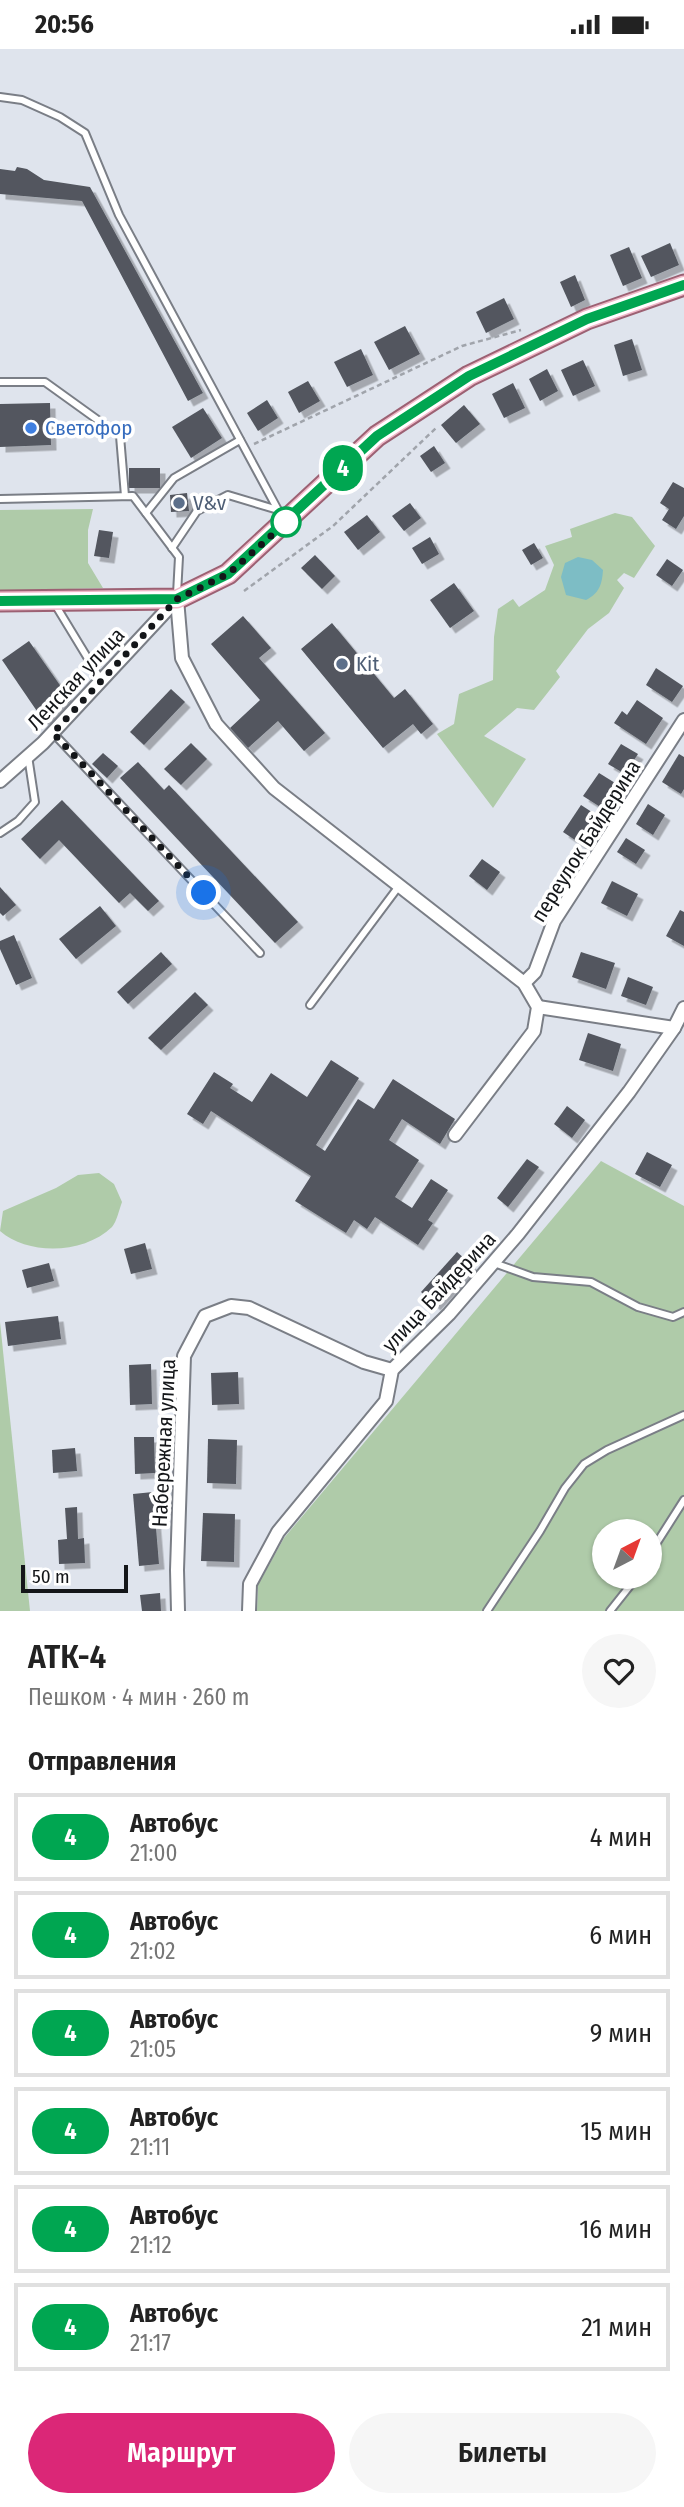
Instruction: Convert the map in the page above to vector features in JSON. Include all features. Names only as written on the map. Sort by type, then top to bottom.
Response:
[{"type":"main road","points":[[0,601],[177,599],[228,574],[286,512],[377,436],[469,376],[587,319],[684,285]]},
{"type":"street","name":"Ленская улица","points":[[0,781],[53,733],[177,599]]},
{"type":"street","points":[[177,599],[182,658],[216,724],[274,788],[524,983],[538,1007],[534,1031],[455,1135]]},
{"type":"street","name":"переулок Байдерина","points":[[524,983],[535,972],[554,922],[684,720]]},
{"type":"street","points":[[538,1007],[674,1028]]},
{"type":"street","name":"улица Байдерина","points":[[249,1611],[250,1584],[278,1532],[386,1401],[392,1370],[449,1314],[493,1263],[629,1091],[674,1028],[684,1008]]},
{"type":"street","name":"Набережная улица","points":[[178,1611],[184,1356],[205,1316],[231,1307],[249,1308],[364,1362],[392,1370]]},
{"type":"lane","points":[[0,97],[22,100],[60,117],[85,133],[119,215],[245,449],[286,512]]},
{"type":"lane","points":[[0,381],[45,381],[120,436],[125,496]]},
{"type":"lane","points":[[146,513],[174,478],[240,440]]},
{"type":"lane","points":[[172,548],[197,511],[229,495],[286,512]]},
{"type":"lane","points":[[0,499],[133,496],[179,557],[177,599]]},
{"type":"lane","points":[[53,601],[101,680]]},
{"type":"lane","points":[[53,733],[260,953]]},
{"type":"lane","points":[[0,832],[18,821],[35,802],[28,756]]},
{"type":"lane","points":[[310,1005],[400,884]]},
{"type":"lane","points":[[493,1263],[533,1277],[591,1282],[638,1307],[673,1317],[684,1312]]},
{"type":"lane","points":[[487,1611],[584,1464],[607,1450],[684,1415]]},
{"type":"lane","points":[[662,1535],[684,1500]]},
{"type":"lane","points":[[610,1611],[627,1589]]},
{"type":"path","points":[[245,449],[462,346],[521,330]]},
{"type":"path","points":[[244,591],[334,526],[436,428]]},
{"type":"green space","points":[[93,509],[88,530],[88,563],[103,588],[0,591],[0,510]]},
{"type":"green space","points":[[615,513],[632,517],[655,546],[634,578],[624,573],[617,580],[624,588],[609,613],[588,629],[556,671],[560,677],[534,710],[517,708],[484,736],[526,759],[493,808],[437,734],[454,724],[459,694],[493,680],[498,609],[513,599],[519,607],[545,590],[554,565],[545,546],[572,537],[570,529]]},
{"type":"green space","points":[[601,1161],[684,1206],[684,1611],[257,1611],[258,1585],[284,1538]]},
{"type":"green space","points":[[99,1173],[114,1184],[122,1202],[114,1225],[100,1236],[87,1243],[56,1249],[26,1245],[0,1231],[3,1211],[56,1188],[78,1175]]},
{"type":"green space","points":[[0,1322],[30,1611],[0,1611]]},
{"type":"water","points":[[578,557],[592,560],[603,570],[599,588],[586,600],[566,595],[561,577],[565,563]]},
{"type":"building","points":[[17,167],[27,169],[44,180],[90,187],[203,393],[188,401],[82,201],[0,194],[0,169],[15,171]]},
{"type":"building","points":[[670,243],[679,265],[651,277],[641,256]]},
{"type":"building","points":[[629,247],[642,278],[623,286],[610,255]]},
{"type":"building","points":[[575,275],[585,300],[571,307],[560,282]]},
{"type":"building","points":[[504,298],[514,319],[486,333],[476,312]]},
{"type":"building","points":[[405,326],[420,354],[389,370],[374,342]]},
{"type":"building","points":[[632,339],[642,370],[623,376],[614,345]]},
{"type":"building","points":[[361,349],[373,375],[347,387],[334,362]]},
{"type":"building","points":[[583,360],[595,386],[573,396],[561,370]]},
{"type":"building","points":[[547,369],[558,391],[540,401],[529,379]]},
{"type":"building","points":[[308,381],[320,401],[299,413],[288,392]]},
{"type":"building","points":[[513,383],[525,408],[504,418],[492,394]]},
{"type":"building","points":[[267,400],[278,418],[258,431],[247,413]]},
{"type":"building","points":[[50,403],[51,445],[0,447],[0,404]]},
{"type":"building","points":[[464,405],[480,424],[456,443],[441,425]]},
{"type":"building","points":[[203,408],[222,438],[191,458],[172,427]]},
{"type":"building","points":[[434,446],[445,463],[431,472],[420,456]]},
{"type":"building","points":[[129,468],[160,468],[160,488],[129,488]]},
{"type":"building","points":[[673,482],[684,488],[684,516],[676,529],[662,520],[669,509],[660,503]]},
{"type":"building","name":"V&v","points":[[187,493],[189,511],[171,512],[170,495]]},
{"type":"building","points":[[410,503],[421,518],[404,531],[392,516]]},
{"type":"building","points":[[367,515],[380,532],[358,550],[344,532]]},
{"type":"building","points":[[99,530],[113,532],[109,558],[94,556]]},
{"type":"building","points":[[430,537],[439,554],[422,564],[412,548]]},
{"type":"building","points":[[534,543],[543,558],[531,565],[522,550]]},
{"type":"building","points":[[315,555],[335,576],[322,589],[301,568]]},
{"type":"building","points":[[667,559],[683,570],[672,586],[656,575]]},
{"type":"building","points":[[454,583],[474,611],[450,628],[430,600]]},
{"type":"building","points":[[243,616],[271,648],[259,658],[325,733],[304,751],[278,721],[248,748],[230,728],[260,700],[211,644]]},
{"type":"building","points":[[332,623],[394,698],[405,689],[433,724],[421,734],[413,724],[383,748],[301,649]]},
{"type":"building","points":[[29,641],[71,701],[43,720],[2,660]]},
{"type":"building","points":[[656,668],[683,686],[672,702],[646,685]]},
{"type":"building","points":[[171,689],[185,702],[144,745],[130,732]]},
{"type":"building","points":[[637,700],[663,718],[646,744],[614,723],[622,711],[627,715]]},
{"type":"building","points":[[191,743],[207,759],[181,785],[164,769]]},
{"type":"building","points":[[621,744],[638,754],[625,774],[608,764]]},
{"type":"building","points":[[103,753],[118,766],[107,778],[92,764]]},
{"type":"building","points":[[679,754],[684,757],[684,789],[681,794],[662,782]]},
{"type":"building","points":[[138,762],[164,790],[169,785],[298,922],[275,943],[120,778]]},
{"type":"building","points":[[599,773],[620,786],[605,810],[583,796]]},
{"type":"building","points":[[62,800],[159,901],[148,911],[130,893],[119,903],[59,840],[40,859],[21,839]]},
{"type":"building","points":[[648,804],[665,815],[653,835],[636,824]]},
{"type":"building","points":[[581,805],[601,818],[584,846],[563,832]]},
{"type":"building","points":[[626,838],[645,850],[636,864],[617,852]]},
{"type":"building","points":[[482,859],[500,872],[487,890],[469,876]]},
{"type":"building","points":[[612,881],[638,894],[627,916],[601,903]]},
{"type":"building","points":[[0,887],[16,905],[3,916],[0,913]]},
{"type":"building","points":[[100,906],[116,926],[76,959],[59,939]]},
{"type":"building","points":[[680,910],[684,912],[684,946],[666,936]]},
{"type":"building","points":[[14,935],[32,978],[16,985],[0,949],[0,941]]},
{"type":"building","points":[[161,952],[172,964],[128,1004],[117,992]]},
{"type":"building","points":[[581,952],[615,963],[606,989],[572,977]]},
{"type":"building","points":[[628,977],[653,987],[646,1005],[621,996]]},
{"type":"building","points":[[195,992],[208,1005],[161,1050],[148,1038]]},
{"type":"building","points":[[588,1033],[621,1044],[613,1071],[579,1060]]},
{"type":"building","points":[[331,1060],[359,1078],[316,1145],[325,1151],[358,1099],[374,1109],[393,1079],[455,1119],[440,1144],[402,1119],[389,1140],[419,1160],[395,1197],[412,1208],[431,1179],[448,1190],[428,1220],[433,1223],[418,1245],[375,1217],[367,1229],[354,1220],[346,1233],[295,1201],[311,1176],[211,1111],[203,1124],[187,1114],[214,1072],[233,1084],[230,1088],[252,1102],[271,1073],[307,1097]]},
{"type":"building","points":[[567,1106],[585,1120],[572,1138],[554,1124]]},
{"type":"building","points":[[647,1152],[672,1165],[660,1187],[635,1174]]},
{"type":"building","points":[[527,1159],[539,1167],[508,1207],[497,1198]]},
{"type":"building","points":[[145,1243],[152,1269],[131,1274],[124,1249]]},
{"type":"building","points":[[457,1252],[472,1265],[435,1305],[421,1292]]},
{"type":"building","points":[[49,1263],[54,1281],[27,1288],[22,1270]]},
{"type":"building","points":[[58,1316],[61,1339],[8,1346],[5,1322]]},
{"type":"building","points":[[151,1364],[152,1404],[130,1405],[129,1365]]},
{"type":"building","points":[[238,1372],[239,1404],[212,1405],[211,1373]]},
{"type":"building","points":[[134,1437],[154,1437],[155,1473],[135,1474]]},
{"type":"building","points":[[208,1439],[237,1440],[236,1484],[207,1483]]},
{"type":"building","points":[[75,1448],[77,1471],[53,1473],[52,1450]]},
{"type":"building","points":[[153,1492],[159,1564],[139,1566],[133,1494]]},
{"type":"building","points":[[77,1507],[78,1539],[84,1538],[85,1563],[59,1564],[58,1540],[67,1539],[65,1508]]},
{"type":"building","points":[[203,1513],[235,1514],[234,1562],[201,1561]]},
{"type":"building","points":[[160,1593],[161,1611],[142,1611],[140,1595]]},
{"type":"bus line","name":"4","points":[[0,601],[177,599],[228,574],[377,436],[469,376],[587,319],[684,285]]},
{"type":"place","name":"Светофор","points":[[31,428]]},
{"type":"place","name":"V&v","points":[[179,503]]},
{"type":"place","name":"Kit","points":[[342,664]]},
{"type":"route","points":[[204,893],[53,733],[177,599],[228,574],[288,521],[286,522]]}]
